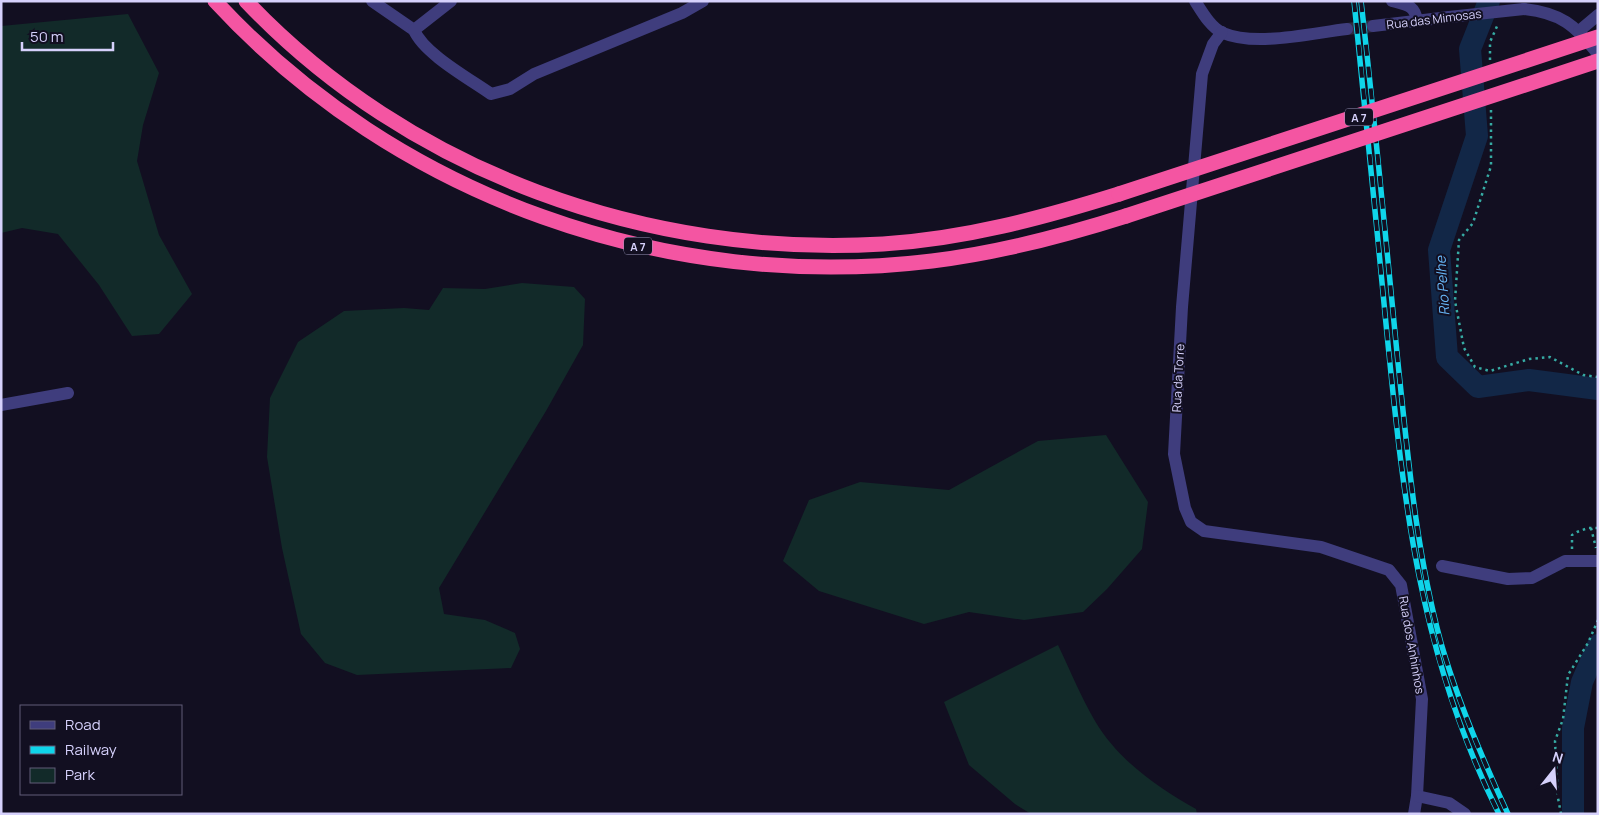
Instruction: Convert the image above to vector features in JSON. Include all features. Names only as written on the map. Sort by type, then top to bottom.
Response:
[{"type":"highway","name":"A 7","points":[[215,1],[254,40],[311,90],[359,124],[417,160],[514,207],[579,230],[628,244],[703,258],[754,264],[864,267],[933,261],[983,253],[1050,238],[1126,216],[1598,61]]},
{"type":"highway","name":"A 7","points":[[246,1],[290,44],[330,77],[372,107],[437,146],[482,170],[536,192],[599,213],[648,226],[754,242],[806,245],[885,244],[997,228],[1119,194],[1598,38]]},
{"type":"street","points":[[372,1],[414,30],[418,38],[444,61],[491,94],[510,89],[534,74],[682,13],[703,1]]},
{"type":"street","points":[[414,30],[451,1]]},
{"type":"street","points":[[1195,1],[1210,21],[1222,32],[1245,38],[1264,38],[1347,29]]},
{"type":"street","points":[[1392,1],[1413,7],[1416,10],[1418,21]]},
{"type":"street","name":"Rua das Mimosas","points":[[1373,26],[1524,8],[1558,17],[1579,31],[1598,54]]},
{"type":"street","points":[[1579,31],[1598,15]]},
{"type":"street","name":"Rua da Torre","points":[[1222,32],[1213,44],[1202,74],[1182,308],[1174,454],[1185,508],[1191,522],[1204,531],[1321,547],[1389,570]]},
{"type":"street","points":[[1,404],[68,393]]},
{"type":"street","points":[[1442,566],[1508,579],[1532,578],[1566,561],[1598,561]]},
{"type":"street","name":"Rua dos Anhinhos","points":[[1389,570],[1401,585],[1422,699],[1417,796],[1414,814]]},
{"type":"street","points":[[1417,796],[1449,803],[1465,814]]},
{"type":"path","points":[[1490,61],[1490,42],[1501,18]]},
{"type":"path","points":[[1490,109],[1491,166],[1473,223],[1459,240],[1455,301],[1464,348],[1476,367],[1490,371],[1529,359],[1550,357],[1583,375],[1598,377]]},
{"type":"path","points":[[1590,528],[1598,555]]},
{"type":"path","points":[[1579,560],[1572,548],[1572,535],[1590,528],[1598,528]]},
{"type":"path","points":[[1562,814],[1558,798],[1555,741],[1563,719],[1568,675],[1588,643],[1598,620]]},
{"type":"green space","points":[[128,14],[159,73],[143,125],[137,161],[159,235],[192,294],[159,334],[132,336],[99,285],[58,234],[22,228],[1,233],[1,26]]},
{"type":"green space","points":[[522,283],[574,287],[585,299],[583,345],[546,411],[439,588],[444,614],[485,620],[515,633],[520,649],[511,668],[357,675],[325,663],[301,634],[282,548],[267,457],[270,398],[298,342],[344,311],[404,308],[429,310],[443,288],[485,289]]},
{"type":"green space","points":[[1106,435],[1148,502],[1142,549],[1107,589],[1083,612],[1024,620],[969,612],[924,624],[819,591],[783,561],[809,500],[860,482],[949,490],[1038,441]]},
{"type":"green space","points":[[1058,645],[1080,693],[1104,735],[1127,760],[1153,782],[1196,809],[1197,814],[1031,814],[1015,804],[969,765],[944,702]]},
{"type":"waterway","name":"Rio Pelhe","points":[[1489,1],[1470,49],[1477,136],[1439,250],[1447,357],[1478,387],[1529,380],[1598,389]]},
{"type":"waterway","name":"Rio Pelhe","points":[[1573,814],[1573,728],[1582,682],[1598,645]]},
{"type":"tunnel","points":[[1347,29],[1373,26]]},
{"type":"railway","points":[[1354,1],[1393,398],[1409,520],[1433,638],[1451,697],[1472,755],[1499,814]]},
{"type":"railway","points":[[1361,1],[1405,433],[1425,574],[1441,643],[1455,687],[1480,751],[1508,814]]}]
